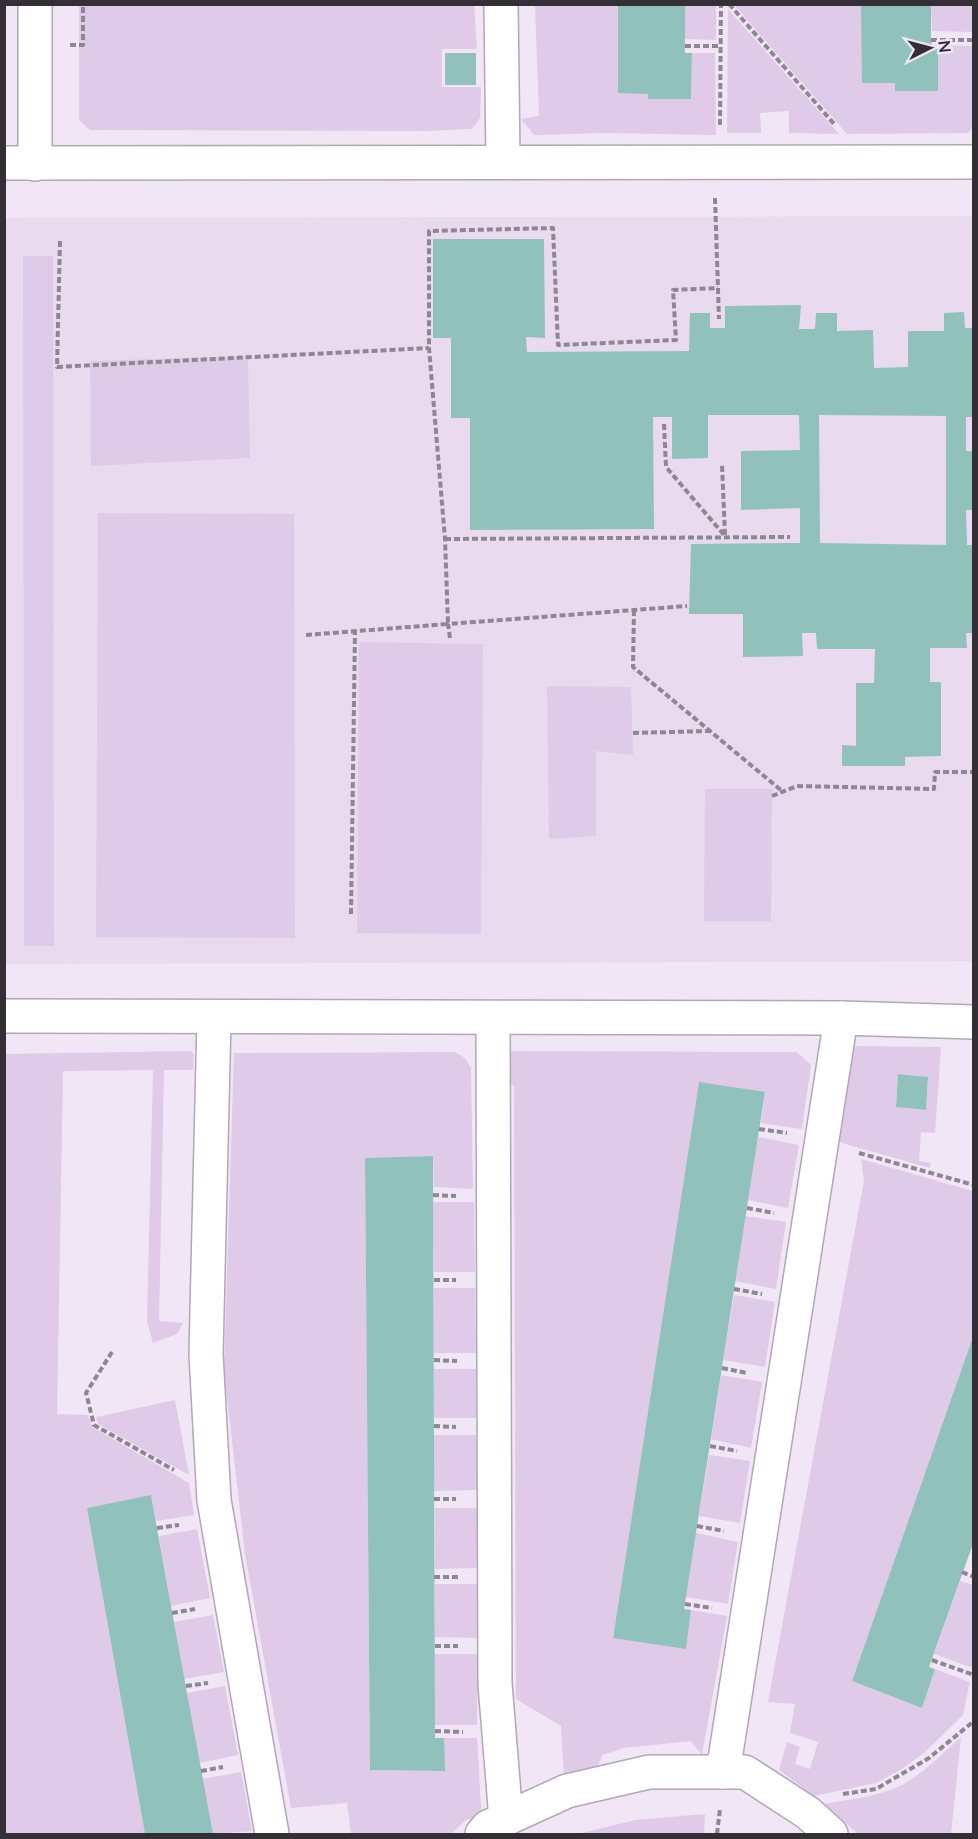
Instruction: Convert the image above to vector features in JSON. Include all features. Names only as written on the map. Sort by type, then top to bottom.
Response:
[{"type":"street","points":[[35,4],[20,164],[974,162]]},
{"type":"street","points":[[501,4],[503,162]]},
{"type":"street","points":[[4,1016],[214,1019],[841,1018],[974,1022]]},
{"type":"street","points":[[493,1018],[494,1827],[567,1791],[649,1772],[745,1772],[819,1824]]},
{"type":"street","points":[[723,1772],[841,1018]]},
{"type":"street","points":[[214,1019],[206,1354],[214,1500],[272,1834]]},
{"type":"path","points":[[720,4],[720,126]]},
{"type":"path","points":[[729,4],[838,128]]},
{"type":"path","points":[[931,40],[974,40]]},
{"type":"path","points":[[685,46],[720,46]]},
{"type":"path","points":[[714,162],[719,319]]},
{"type":"path","points":[[450,638],[445,539],[429,348],[429,231],[553,228],[558,345],[676,340],[673,290],[718,288]]},
{"type":"path","points":[[60,241],[57,367],[429,348]]},
{"type":"path","points":[[664,424],[666,467],[724,536]]},
{"type":"path","points":[[722,464],[724,536]]},
{"type":"path","points":[[445,539],[790,537]]},
{"type":"path","points":[[306,635],[687,606]]},
{"type":"path","points":[[634,609],[633,667],[782,791]]},
{"type":"path","points":[[351,915],[355,631]]},
{"type":"path","points":[[633,732],[710,731]]},
{"type":"path","points":[[772,796],[797,786],[934,789],[935,772],[974,772]]},
{"type":"path","points":[[822,1143],[974,1185]]},
{"type":"path","points":[[747,1208],[781,1215]]},
{"type":"path","points":[[112,1352],[86,1393],[94,1425],[184,1476]]},
{"type":"path","points":[[962,1572],[974,1576]]},
{"type":"path","points":[[932,1660],[974,1675]]},
{"type":"path","points":[[819,1824],[820,1798],[876,1789],[929,1758],[974,1721]]},
{"type":"shaded area","points":[[79,5],[474,5],[477,49],[442,49],[442,87],[481,87],[480,118],[472,129],[426,131],[90,130],[79,120]]},
{"type":"shaded area","points":[[535,5],[618,5],[649,99],[691,99],[692,53],[715,53],[716,135],[607,133],[534,135],[521,119],[539,116]]},
{"type":"shaded area","points":[[685,5],[716,5],[716,40],[685,39]]},
{"type":"shaded area","points":[[734,5],[861,5],[895,83],[895,91],[938,91],[938,45],[973,46],[973,127],[968,133],[847,134]]},
{"type":"shaded area","points":[[931,5],[972,5],[973,32],[932,31]]},
{"type":"shaded area","points":[[728,9],[839,134],[789,133],[789,111],[760,113],[761,133],[727,133]]},
{"type":"shaded area","points":[[973,216],[973,961],[5,964],[4,218]]},
{"type":"shaded area","points":[[23,256],[53,256],[54,946],[24,946]]},
{"type":"shaded area","points":[[248,356],[250,458],[91,466],[90,361]]},
{"type":"shaded area","points":[[98,513],[294,514],[295,938],[96,937]]},
{"type":"shaded area","points":[[359,642],[483,644],[481,934],[357,933]]},
{"type":"shaded area","points":[[547,686],[631,687],[633,755],[596,751],[596,836],[549,839]]},
{"type":"shaded area","points":[[705,789],[772,789],[771,921],[704,921]]},
{"type":"shaded area","points":[[856,1046],[941,1047],[935,1133],[921,1132],[919,1161],[931,1163],[930,1168],[835,1141],[851,1053]],"holes":[[[898,1074],[928,1077],[926,1110],[896,1107]]]},
{"type":"shaded area","points":[[191,1051],[194,1054],[193,1070],[164,1070],[159,1321],[183,1323],[177,1334],[153,1343],[147,1321],[153,1070],[63,1071],[57,1414],[88,1415],[92,1427],[189,1483],[194,1515],[156,1521],[151,1496],[87,1508],[145,1834],[5,1834],[4,1054]]},
{"type":"shaded area","points":[[511,1051],[797,1052],[811,1065],[802,1129],[761,1123],[765,1093],[699,1083],[613,1637],[686,1648],[691,1610],[727,1616],[702,1755],[691,1741],[624,1748],[602,1755],[596,1772],[564,1778],[561,1726],[516,1699],[514,1085],[503,1085],[503,1065]]},
{"type":"shaded area","points":[[455,1052],[465,1058],[471,1068],[473,1189],[434,1187],[433,1156],[365,1159],[370,1770],[444,1771],[444,1738],[477,1738],[482,1824],[467,1819],[451,1834],[351,1834],[347,1803],[291,1808],[245,1554],[224,1371],[234,1053]]},
{"type":"shaded area","points":[[758,1137],[799,1145],[788,1208],[748,1200]]},
{"type":"shaded area","points":[[861,1159],[973,1191],[974,1336],[852,1681],[922,1708],[935,1669],[970,1682],[963,1715],[925,1752],[902,1769],[876,1783],[814,1796],[779,1770],[787,1742],[800,1747],[795,1764],[810,1769],[818,1742],[790,1733],[795,1704],[768,1702],[864,1181]]},
{"type":"shaded area","points":[[433,1202],[474,1202],[475,1272],[434,1272]]},
{"type":"shaded area","points":[[745,1216],[786,1222],[776,1289],[735,1281]]},
{"type":"shaded area","points":[[434,1288],[475,1288],[476,1353],[434,1353]]},
{"type":"shaded area","points":[[734,1295],[775,1302],[765,1367],[723,1360]]},
{"type":"shaded area","points":[[434,1369],[476,1369],[476,1418],[434,1418]]},
{"type":"shaded area","points":[[721,1375],[762,1382],[751,1448],[711,1439]]},
{"type":"shaded area","points":[[175,1400],[189,1475],[98,1424],[96,1417]]},
{"type":"shaded area","points":[[434,1435],[476,1435],[477,1490],[434,1491]]},
{"type":"shaded area","points":[[709,1455],[750,1461],[740,1523],[699,1516]]},
{"type":"shaded area","points":[[435,1508],[478,1508],[479,1568],[435,1569]]},
{"type":"shaded area","points":[[197,1529],[210,1598],[171,1606],[159,1536]]},
{"type":"shaded area","points":[[696,1533],[738,1542],[728,1604],[686,1597]]},
{"type":"shaded area","points":[[960,1581],[973,1585],[973,1668],[934,1654]]},
{"type":"shaded area","points":[[435,1584],[478,1584],[479,1638],[435,1637]]},
{"type":"shaded area","points":[[213,1615],[224,1672],[184,1679],[174,1622]]},
{"type":"shaded area","points":[[434,1654],[478,1654],[477,1725],[435,1725]]},
{"type":"shaded area","points":[[225,1686],[238,1755],[199,1763],[187,1693]]},
{"type":"shaded area","points":[[961,1737],[951,1834],[858,1834],[824,1804],[874,1795],[902,1785],[926,1769]]},
{"type":"shaded area","points":[[241,1772],[252,1831],[213,1834],[202,1779]]},
{"type":"shaded area","points":[[705,1814],[704,1834],[578,1834],[635,1820]]},
{"type":"building","points":[[618,4],[685,4],[685,53],[692,53],[691,99],[648,99],[648,94],[618,93]]},
{"type":"building","points":[[861,4],[931,4],[931,40],[932,45],[938,45],[938,91],[895,91],[895,83],[862,83]]},
{"type":"building","points":[[445,53],[476,53],[476,85],[445,85]]},
{"type":"building","points":[[433,239],[544,239],[545,338],[526,337],[527,352],[689,351],[690,313],[710,313],[710,328],[725,328],[725,306],[801,305],[799,329],[815,329],[816,313],[837,313],[837,331],[873,330],[874,368],[908,367],[908,331],[944,331],[944,313],[964,312],[965,328],[974,328],[974,417],[966,417],[966,451],[974,451],[974,510],[966,510],[967,545],[974,545],[974,633],[966,633],[967,648],[930,648],[930,682],[941,682],[941,756],[905,757],[905,766],[842,766],[842,745],[856,746],[856,683],[874,683],[875,649],[817,649],[816,633],[802,633],[803,656],[743,657],[743,614],[689,614],[691,544],[800,543],[800,508],[741,510],[741,451],[800,450],[799,415],[708,415],[708,458],[672,459],[672,417],[653,417],[654,529],[470,530],[470,418],[451,418],[451,338],[433,338]],"holes":[[[819,415],[946,416],[946,545],[820,543]]]},
{"type":"building","points":[[898,1074],[928,1077],[926,1110],[896,1107]]},
{"type":"building","points":[[699,1082],[765,1092],[684,1609],[691,1610],[686,1649],[613,1638]]},
{"type":"building","points":[[433,1156],[435,1738],[444,1738],[445,1771],[370,1770],[365,1158]]},
{"type":"building","points":[[973,1337],[974,1541],[929,1667],[935,1669],[922,1708],[852,1681]]},
{"type":"building","points":[[151,1495],[213,1834],[145,1834],[87,1508]]}]
